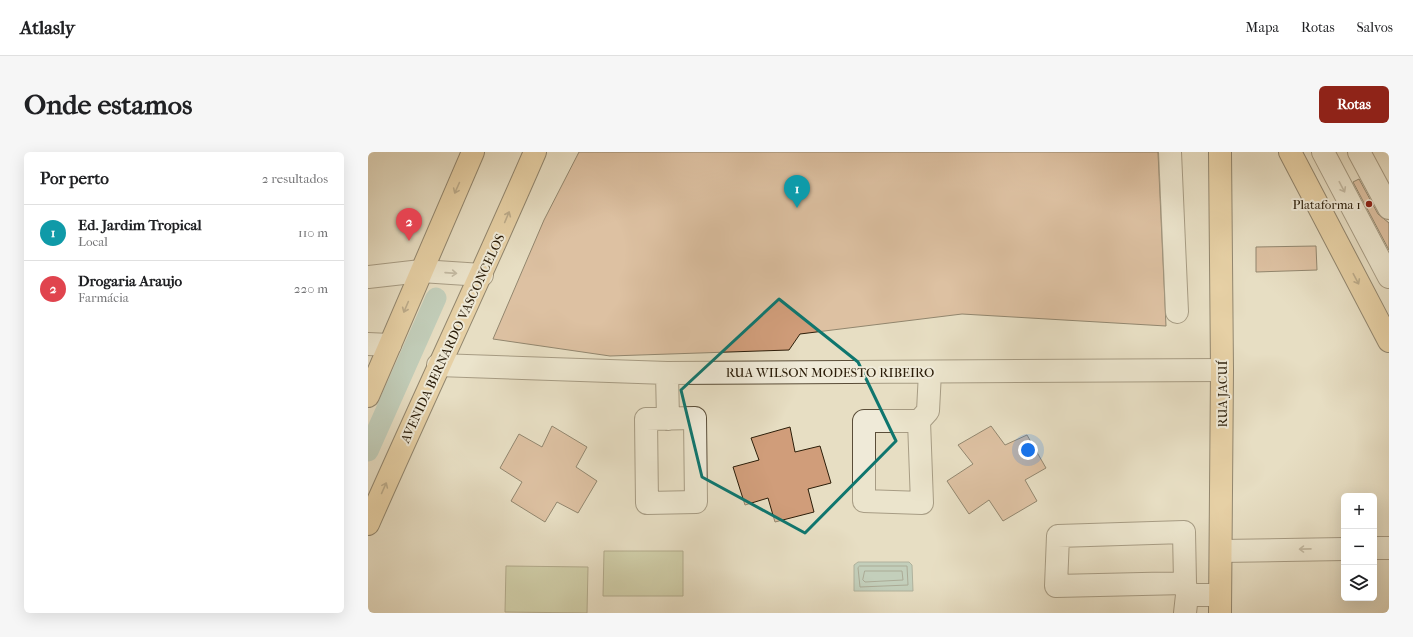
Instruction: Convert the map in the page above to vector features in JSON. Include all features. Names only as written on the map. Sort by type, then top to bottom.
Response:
[{"type":"main road","points":[[368,396],[473,152]]},
{"type":"main road","name":"AVENIDA BERNARDO VASCONCELOS","points":[[368,524],[438,365],[482,275],[535,152]]},
{"type":"main road","name":"RUA JACUÍ","points":[[1220,152],[1222,175],[1220,604]]},
{"type":"main road","name":"RUA JACUÍ","points":[[1222,175],[1232,152]]},
{"type":"main road","points":[[1290,152],[1389,341]]},
{"type":"street","points":[[1170,152],[1177,312]]},
{"type":"street","points":[[1323,152],[1389,277]]},
{"type":"street","points":[[1360,152],[1389,208]]},
{"type":"street","points":[[368,277],[421,271],[482,275]]},
{"type":"street","points":[[368,344],[390,345]]},
{"type":"street","name":"RUA WILSON MODESTO RIBEIRO","points":[[438,365],[667,373],[1222,370]]},
{"type":"street","points":[[919,421],[928,411],[930,372]]},
{"type":"street","points":[[667,373],[668,419]]},
{"type":"street","points":[[1186,597],[1184,532],[1058,536],[1056,586],[1186,597],[1220,604]]},
{"type":"street","points":[[1377,548],[1389,548]]},
{"type":"street","points":[[1221,551],[1341,549]]},
{"type":"highlighted area","points":[[779,299],[858,362],[896,441],[805,533],[702,477],[681,390]]},
{"type":"green space","points":[[604,551],[683,551],[683,596],[603,596]]},
{"type":"green space","points":[[506,566],[588,567],[587,613],[505,612]]},
{"type":"water","points":[[858,562],[909,562],[912,565],[913,591],[854,591],[854,565]]},
{"type":"building","points":[[579,152],[1158,152],[1166,326],[962,314],[800,334],[789,350],[610,356],[493,339],[544,220]]},
{"type":"building","points":[[1359,179],[1378,214],[1389,223],[1389,250],[1353,182]]},
{"type":"building","points":[[1316,246],[1317,270],[1256,272],[1256,247]]},
{"type":"building","points":[[552,426],[587,447],[576,467],[597,481],[578,513],[557,502],[545,522],[511,501],[522,482],[500,468],[519,434],[542,447]]},
{"type":"building","points":[[991,426],[1005,445],[1027,435],[1046,468],[1025,480],[1037,501],[1003,521],[989,500],[969,514],[947,481],[973,464],[958,445]]},
{"type":"building","points":[[790,427],[795,452],[820,446],[831,483],[808,489],[814,512],[775,522],[768,498],[745,505],[733,467],[759,460],[751,438]]},
{"type":"waterway","points":[[368,451],[436,298]]},
{"type":"place","name":"Plataforma 1","points":[[1369,204]]},
{"type":"place","name":"Ed. Jardim Tropical","points":[[797,208]]},
{"type":"place","name":"Drogaria Araujo","points":[[409,241]]}]
